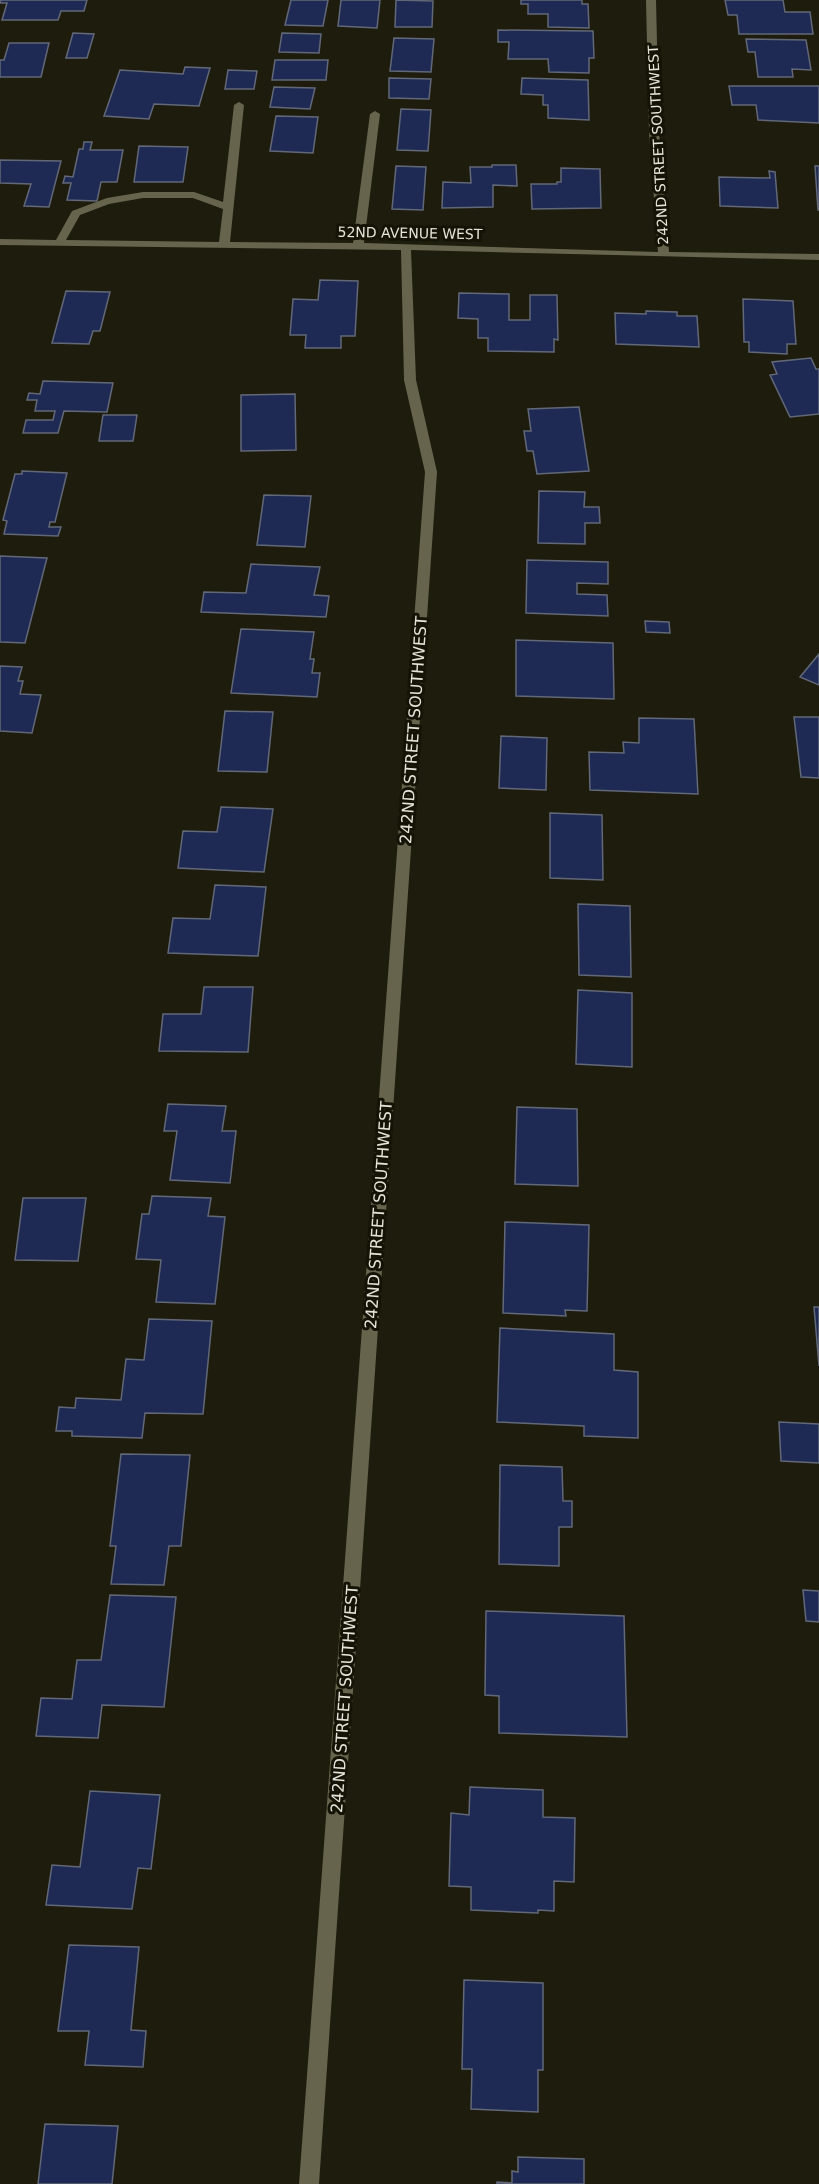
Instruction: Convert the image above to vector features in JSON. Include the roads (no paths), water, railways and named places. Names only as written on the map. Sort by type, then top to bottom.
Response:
[{"type":"street","name":"242ND STREET SOUTHWEST","points":[[651,0],[654,132],[664,255]]},
{"type":"street","points":[[224,245],[239,105]]},
{"type":"street","points":[[358,247],[375,114]]},
{"type":"street","points":[[59,243],[76,213],[108,201],[143,195],[194,195],[229,208]]},
{"type":"street","name":"52ND AVENUE WEST","points":[[0,242],[406,247],[819,257]]},
{"type":"street","name":"242ND STREET SOUTHWEST","points":[[309,2184],[431,472],[410,380],[406,247]]}]
